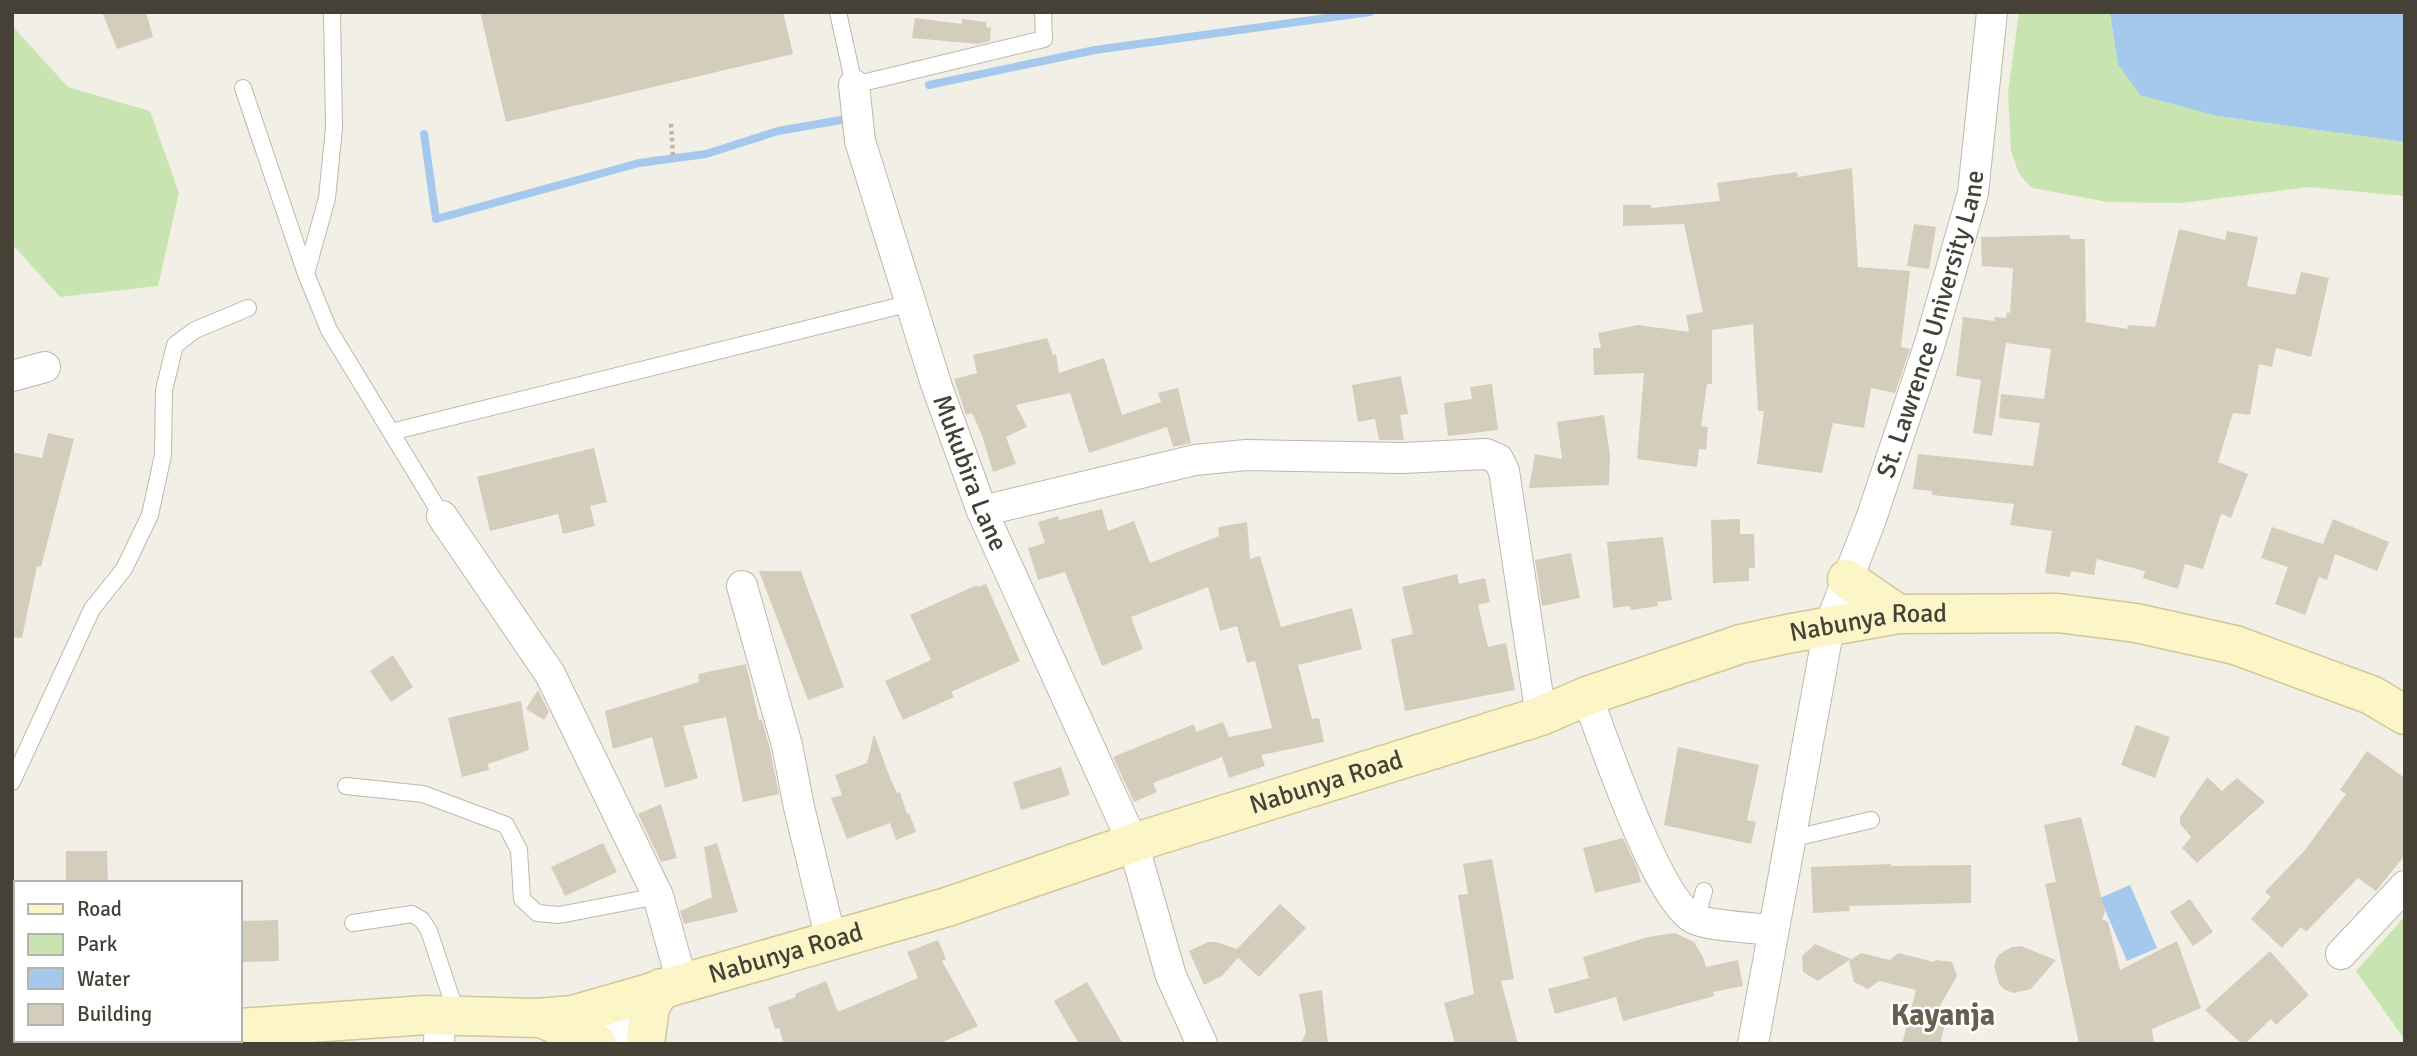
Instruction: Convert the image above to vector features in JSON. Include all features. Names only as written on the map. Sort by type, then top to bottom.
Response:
[{"type":"main road","points":[[1847,579],[1898,614]]},
{"type":"main road","name":"Nabunya Road","points":[[242,1028],[446,1025],[570,1027],[671,985],[947,907],[1133,842],[1541,716],[1587,696],[1741,644],[1898,614],[2058,613],[2136,623],[2235,645],[2371,695],[2405,715]]},
{"type":"main road","points":[[645,1044],[650,1007],[671,985]]},
{"type":"street","name":"St. Lawrence University Lane","points":[[1753,1044],[1829,627],[1871,519],[1930,344],[1973,192],[1992,12]]},
{"type":"street","name":"Mukubira Lane","points":[[854,85],[860,141],[937,387],[982,511],[1133,842],[1171,976],[1202,1044]]},
{"type":"street","points":[[12,376],[45,367]]},
{"type":"street","points":[[982,511],[1195,460],[1245,455],[1402,458],[1486,454],[1498,459],[1504,471],[1541,716]]},
{"type":"street","points":[[442,516],[550,674],[658,896],[671,985]]},
{"type":"street","points":[[742,586],[787,745],[831,940]]},
{"type":"street","points":[[1587,696],[1634,822],[1671,894],[1680,906],[1696,920],[1773,930]]},
{"type":"street","points":[[2342,954],[2405,886]]},
{"type":"street","points":[[570,1027],[631,1044]]},
{"type":"lane","points":[[306,274],[327,198],[334,128],[332,12]]},
{"type":"lane","points":[[838,12],[854,85],[1044,39],[1043,12]]},
{"type":"lane","points":[[243,88],[306,274],[328,330],[442,516]]},
{"type":"lane","points":[[391,432],[911,303]]},
{"type":"lane","points":[[12,782],[92,609],[124,569],[150,515],[163,455],[164,390],[175,345],[195,330],[248,308]]},
{"type":"lane","points":[[346,786],[423,794],[506,825],[519,850],[522,899],[537,913],[559,915],[658,896]]},
{"type":"lane","points":[[1790,839],[1871,820]]},
{"type":"lane","points":[[1696,920],[1704,891]]},
{"type":"lane","points":[[353,923],[412,914],[422,920],[429,931],[446,1025]]},
{"type":"path","points":[[671,124],[673,155]]},
{"type":"green space","points":[[2019,12],[2111,12],[2118,64],[2217,116],[2405,142],[2405,196],[2309,187],[2182,203],[2108,202],[2032,188],[2019,174],[2011,151],[2008,93]]},
{"type":"green space","points":[[12,22],[16,30],[68,87],[150,111],[179,193],[158,286],[60,297],[12,244]]},
{"type":"green space","points":[[2405,916],[2405,1040],[2356,971]]},
{"type":"water","points":[[2111,12],[2405,12],[2405,142],[2217,116],[2140,95],[2118,64]]},
{"type":"water","points":[[2130,885],[2157,948],[2127,961],[2100,898]]},
{"type":"building","points":[[102,12],[146,12],[153,37],[117,49]]},
{"type":"building","points":[[480,12],[783,12],[793,54],[506,122]]},
{"type":"building","points":[[915,18],[962,24],[962,19],[987,22],[986,27],[991,28],[990,41],[978,44],[912,38]]},
{"type":"building","points":[[1852,168],[1858,267],[1910,271],[1901,347],[1910,349],[1895,393],[1871,388],[1864,428],[1833,423],[1822,473],[1757,464],[1764,411],[1758,411],[1753,324],[1712,330],[1712,384],[1707,384],[1701,426],[1708,427],[1706,450],[1699,449],[1697,467],[1637,459],[1644,373],[1594,375],[1593,348],[1601,348],[1598,333],[1638,325],[1689,332],[1686,315],[1703,312],[1684,224],[1623,226],[1623,205],[1651,205],[1651,208],[1720,201],[1717,183],[1797,172],[1798,177]]},
{"type":"building","points":[[1914,224],[1936,227],[1929,269],[1907,266]]},
{"type":"building","points":[[2179,229],[2225,240],[2227,231],[2258,237],[2247,286],[2295,295],[2301,272],[2329,278],[2311,357],[2276,348],[2272,367],[2259,364],[2250,415],[2233,413],[2218,462],[2248,474],[2231,518],[2221,514],[2203,569],[2185,564],[2178,589],[2143,578],[2145,571],[2097,559],[2094,575],[2071,571],[2070,577],[2045,573],[2052,531],[2010,525],[2014,504],[1932,495],[1932,491],[1913,489],[1918,454],[2033,466],[2040,423],[1999,418],[2001,394],[2044,399],[2051,349],[2006,343],[1992,436],[1973,433],[1981,380],[1956,376],[1963,317],[1994,321],[1995,317],[2006,318],[2007,312],[2010,313],[2013,268],[1982,266],[1981,237],[2070,235],[2070,239],[2085,239],[2086,322],[2127,329],[2128,325],[2155,327]]},
{"type":"building","points":[[1047,338],[1053,355],[1056,354],[1059,373],[1104,358],[1122,415],[1161,402],[1158,393],[1178,388],[1191,443],[1173,447],[1167,427],[1089,453],[1070,393],[1016,405],[1027,427],[1006,437],[1016,464],[993,472],[982,435],[972,413],[966,415],[954,379],[977,373],[973,355]]},
{"type":"building","points":[[1401,376],[1408,414],[1400,415],[1404,440],[1379,440],[1375,419],[1358,422],[1352,385]]},
{"type":"building","points":[[1492,384],[1498,430],[1448,436],[1444,403],[1472,399],[1470,387]]},
{"type":"building","points":[[1604,415],[1610,455],[1609,485],[1529,488],[1535,454],[1562,459],[1557,422]]},
{"type":"building","points":[[48,433],[74,439],[41,567],[37,566],[22,638],[12,637],[12,452],[42,458]]},
{"type":"building","points":[[594,448],[607,502],[590,506],[595,526],[563,534],[558,514],[490,531],[477,477]]},
{"type":"building","points":[[1102,509],[1108,531],[1134,521],[1150,563],[1219,536],[1218,527],[1247,522],[1250,559],[1260,556],[1281,627],[1352,608],[1362,649],[1298,665],[1312,719],[1319,718],[1324,742],[1261,755],[1265,766],[1229,778],[1222,757],[1153,783],[1157,792],[1134,802],[1113,757],[1194,724],[1196,732],[1223,722],[1229,737],[1272,728],[1255,661],[1247,663],[1237,626],[1220,631],[1208,587],[1131,617],[1143,649],[1102,666],[1065,572],[1038,580],[1028,548],[1045,543],[1038,522],[1058,516],[1059,520]]},
{"type":"building","points":[[1740,519],[1740,534],[1754,534],[1755,568],[1749,568],[1749,581],[1713,583],[1711,520]]},
{"type":"building","points":[[2333,519],[2389,542],[2377,571],[2335,554],[2327,580],[2319,577],[2305,615],[2275,604],[2288,567],[2261,558],[2272,527],[2323,544]]},
{"type":"building","points":[[1663,537],[1672,600],[1657,602],[1658,606],[1631,610],[1630,606],[1613,608],[1607,542]]},
{"type":"building","points":[[1571,553],[1580,598],[1542,606],[1535,560]]},
{"type":"building","points":[[759,571],[801,571],[844,687],[808,700]]},
{"type":"building","points":[[1457,574],[1459,584],[1485,578],[1490,602],[1478,605],[1488,647],[1506,643],[1515,690],[1405,711],[1391,639],[1413,634],[1402,587]]},
{"type":"building","points":[[986,584],[1020,661],[951,692],[954,697],[903,720],[885,681],[931,660],[910,615],[977,585]]},
{"type":"building","points":[[393,655],[413,687],[391,702],[370,671]]},
{"type":"building","points":[[746,664],[759,720],[762,720],[770,749],[779,794],[743,802],[726,717],[683,726],[698,778],[665,788],[652,737],[613,749],[605,711],[699,682],[698,674]]},
{"type":"building","points":[[538,690],[549,712],[544,720],[526,709]]},
{"type":"building","points":[[521,701],[529,750],[488,764],[489,770],[462,777],[448,718]]},
{"type":"building","points":[[2136,725],[2170,737],[2155,778],[2121,765]]},
{"type":"building","points":[[874,734],[890,778],[897,793],[900,792],[916,832],[896,840],[890,823],[847,839],[831,798],[842,795],[835,775],[867,763]]},
{"type":"building","points":[[1678,747],[1759,765],[1747,820],[1756,822],[1751,844],[1664,825]]},
{"type":"building","points":[[2367,751],[2405,778],[2405,855],[2376,891],[2358,878],[2306,932],[2301,927],[2282,948],[2251,919],[2271,897],[2265,892],[2305,850],[2346,794],[2340,790]]},
{"type":"building","points":[[1061,767],[1070,795],[1021,810],[1013,782]]},
{"type":"building","points":[[2207,777],[2222,791],[2237,778],[2265,802],[2197,863],[2182,848],[2191,837],[2180,824],[2180,817]]},
{"type":"building","points":[[661,804],[677,858],[661,862],[638,814]]},
{"type":"building","points":[[2081,817],[2105,912],[2102,919],[2108,922],[2120,970],[2177,941],[2201,1008],[2152,1029],[2154,1044],[2079,1044],[2045,884],[2056,882],[2044,825]]},
{"type":"building","points":[[1623,838],[1641,882],[1595,893],[1583,848]]},
{"type":"building","points":[[603,843],[617,872],[565,896],[551,867]]},
{"type":"building","points":[[717,843],[738,912],[684,924],[680,911],[712,897],[704,847]]},
{"type":"building","points":[[66,851],[107,851],[108,881],[66,881]]},
{"type":"building","points":[[1492,859],[1514,979],[1501,981],[1518,1044],[1455,1044],[1444,1003],[1474,994],[1458,895],[1468,894],[1463,864]]},
{"type":"building","points":[[1971,865],[1971,903],[1849,906],[1850,911],[1813,913],[1811,867]]},
{"type":"building","points":[[2190,899],[2213,932],[2193,946],[2170,912]]},
{"type":"building","points":[[1280,904],[1306,928],[1259,977],[1238,958],[1222,976],[1204,985],[1189,951],[1208,942],[1237,949]]},
{"type":"building","points":[[278,920],[279,961],[243,962],[242,921]]},
{"type":"building","points":[[1675,933],[1694,942],[1706,967],[1738,960],[1743,986],[1713,992],[1714,996],[1623,1021],[1616,997],[1555,1014],[1548,989],[1589,978],[1583,957],[1648,937]]},
{"type":"building","points":[[938,940],[946,959],[942,961],[978,1026],[939,1044],[784,1044],[779,1028],[775,1029],[768,1007],[796,997],[795,994],[826,981],[838,1012],[918,978],[907,952]]},
{"type":"building","points":[[1815,944],[1851,959],[1818,981],[1803,972],[1802,956]]},
{"type":"building","points":[[2021,946],[2056,960],[2031,989],[2014,993],[1999,984],[1994,966],[1997,957],[2004,951]]},
{"type":"building","points":[[2270,951],[2309,995],[2276,1025],[2271,1019],[2242,1044],[2205,1010]]},
{"type":"building","points":[[1861,953],[1890,960],[1898,953],[1934,962],[1952,962],[1957,976],[1932,1020],[1945,1024],[1940,1044],[1902,1044],[1916,990],[1879,981],[1868,989],[1854,982],[1849,961]]},
{"type":"building","points":[[1087,982],[1123,1044],[1079,1044],[1054,1001]]},
{"type":"building","points":[[1322,990],[1328,1044],[1301,1044],[1306,1032],[1299,994]]},
{"type":"waterway","points":[[929,85],[1095,50],[1370,12]]},
{"type":"waterway","points":[[424,134],[436,219],[639,163],[706,154],[778,131],[847,119]]},
{"type":"district","name":"Kayanja","points":[[1943,1015]]}]
